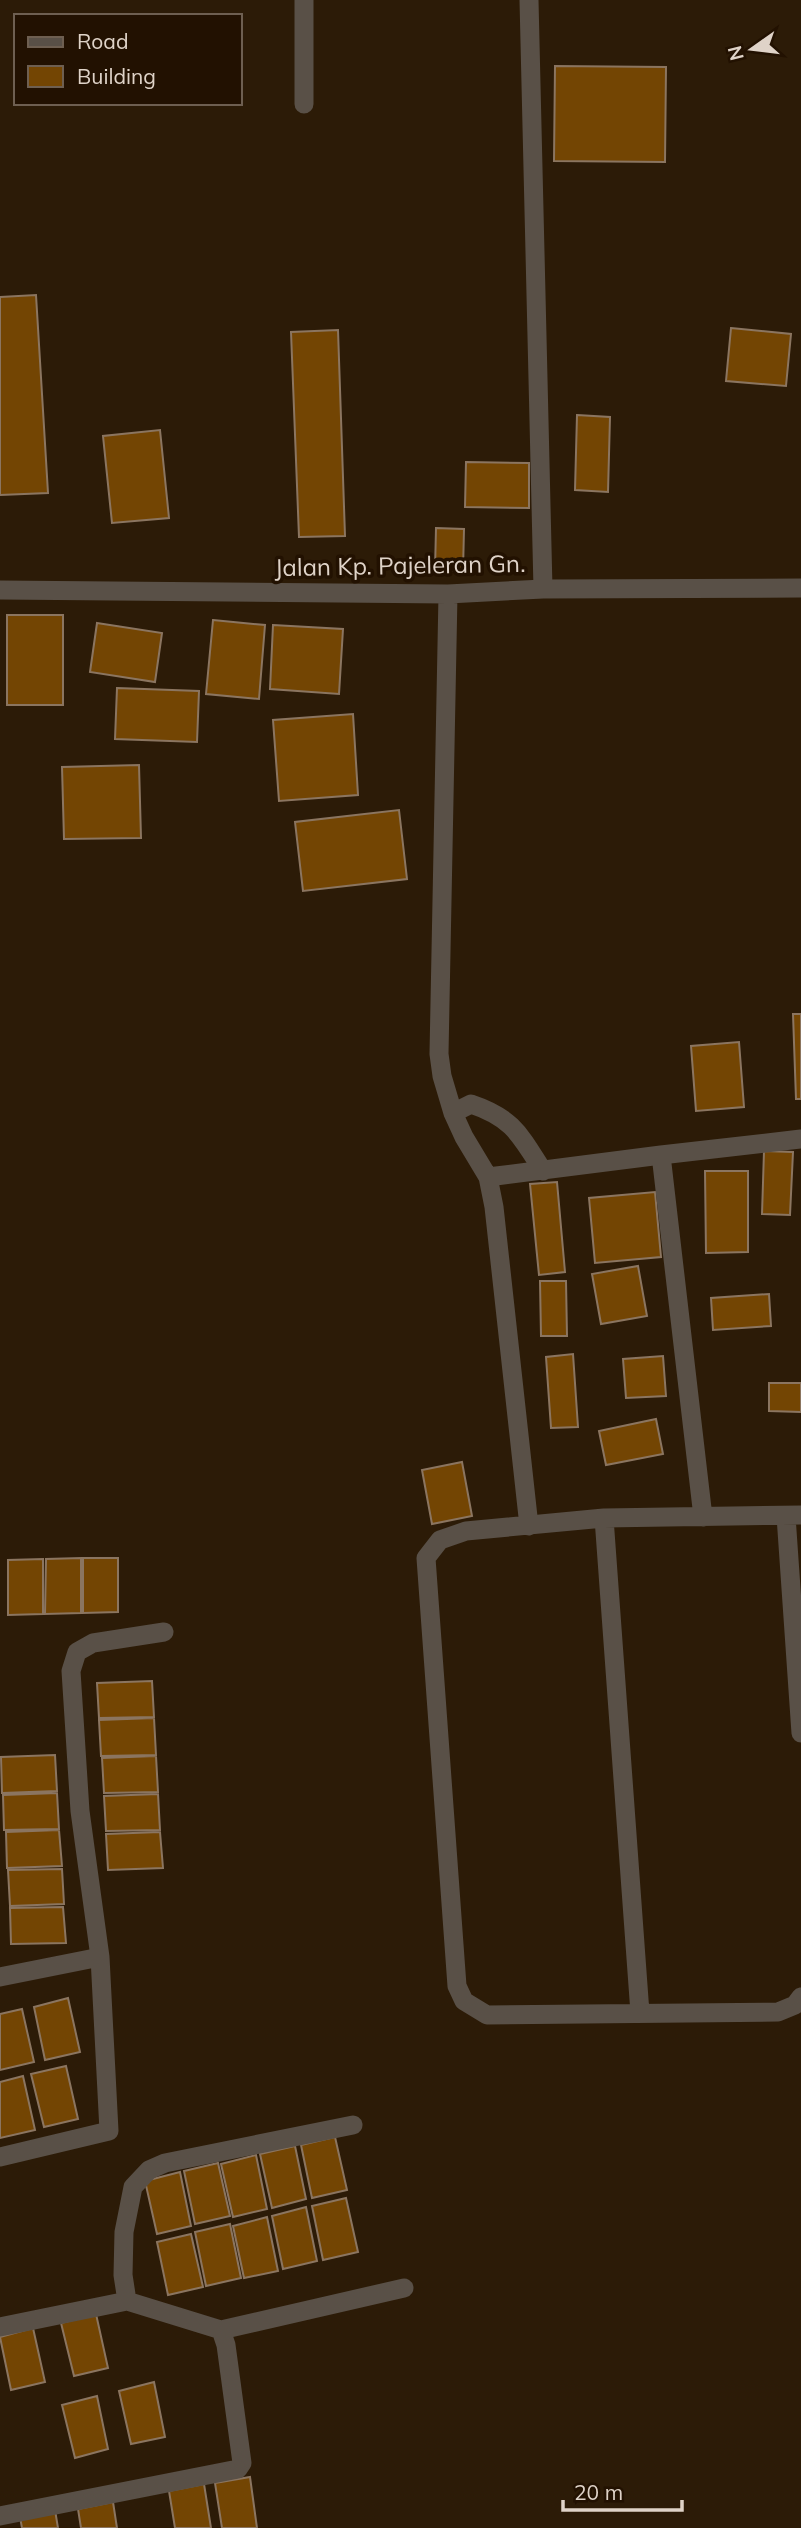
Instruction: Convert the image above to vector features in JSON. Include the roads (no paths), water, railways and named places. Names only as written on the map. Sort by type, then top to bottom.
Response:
[{"type":"street","points":[[304,0],[304,104]]},
{"type":"street","points":[[529,0],[543,589]]},
{"type":"street","name":"Jalan Kp. Pajeleran Gn.","points":[[0,590],[448,594],[543,589],[801,588]]},
{"type":"street","points":[[448,594],[439,1054],[442,1076],[453,1113],[488,1177],[502,1276],[528,1526]]},
{"type":"street","points":[[453,1113],[471,1104],[492,1111],[513,1125],[543,1171]]},
{"type":"street","points":[[488,1177],[801,1139]]},
{"type":"street","points":[[662,1155],[703,1517]]},
{"type":"street","points":[[801,1733],[793,1516],[604,1518],[466,1531],[440,1541],[426,1558],[457,1986],[464,2001],[488,2015],[778,2012],[795,2004],[801,1997]]},
{"type":"street","points":[[604,1518],[640,2013]]},
{"type":"street","points":[[0,2157],[108,2131],[100,1957],[80,1811],[71,1671],[77,1652],[93,1643],[164,1632]]},
{"type":"street","points":[[0,1978],[100,1957]]},
{"type":"street","points":[[127,2301],[123,2275],[124,2232],[133,2187],[149,2170],[165,2163],[353,2125]]},
{"type":"street","points":[[0,2327],[127,2301],[220,2330],[404,2288]]},
{"type":"street","points":[[0,2516],[237,2469],[242,2463],[226,2345],[220,2330]]}]
